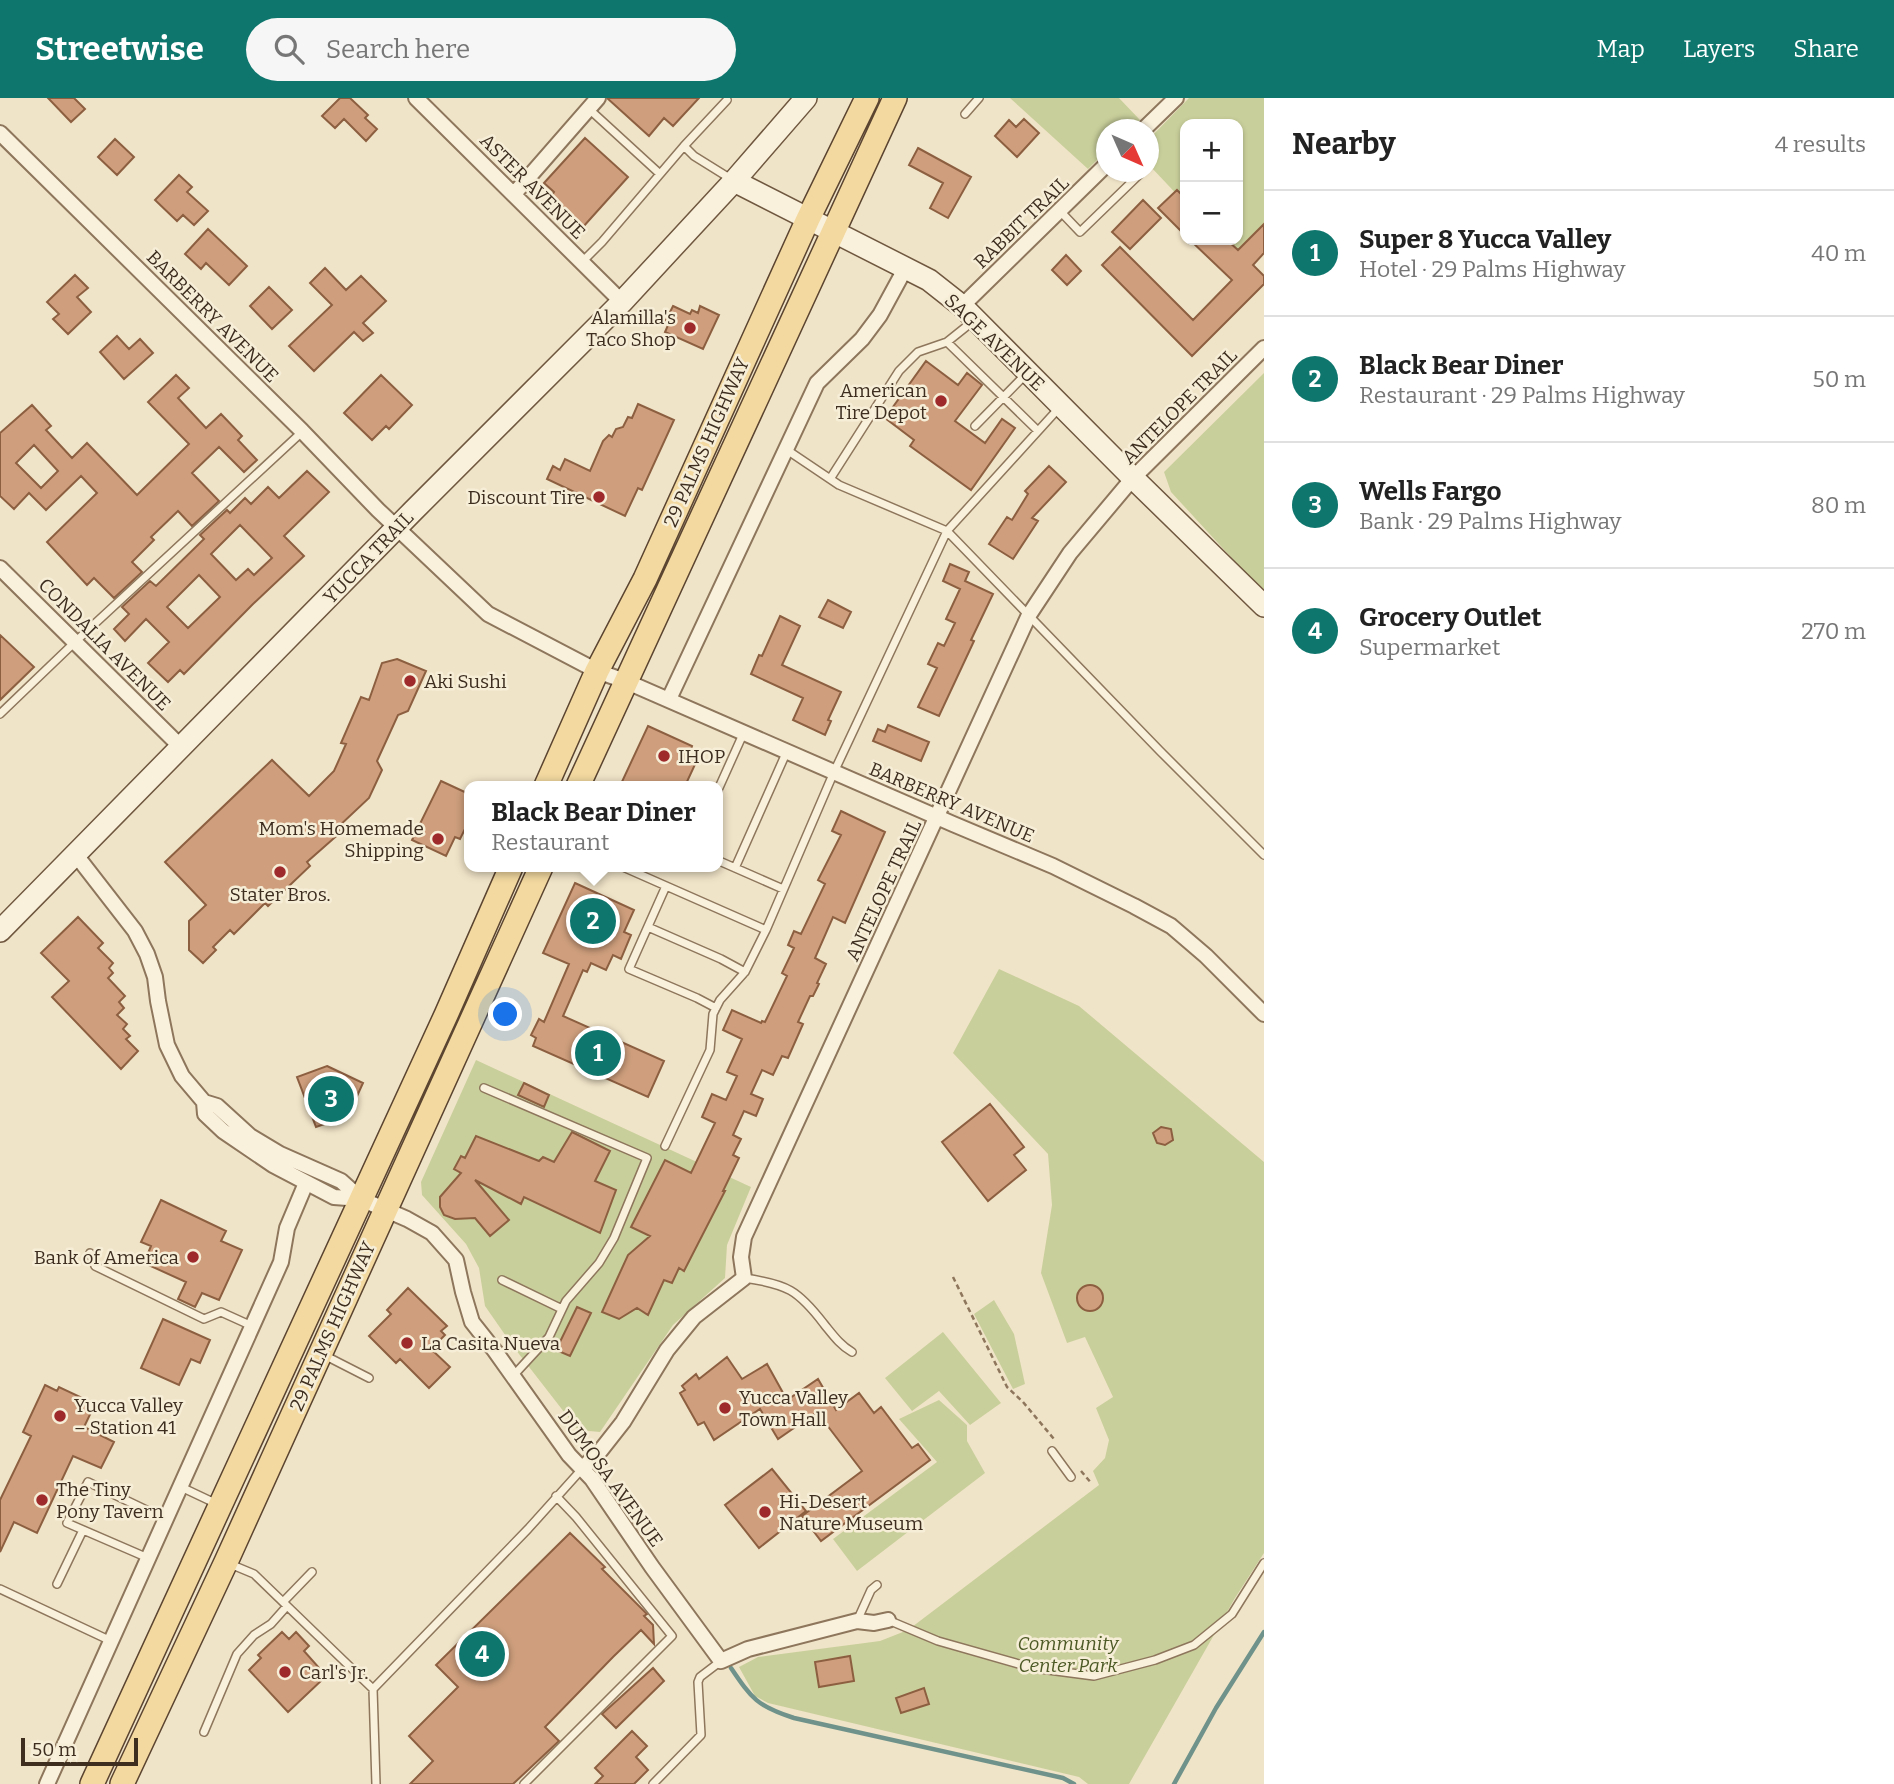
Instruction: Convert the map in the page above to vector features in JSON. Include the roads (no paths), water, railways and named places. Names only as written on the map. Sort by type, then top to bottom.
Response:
[{"type":"main road","name":"29 PALMS HIGHWAY","points":[[548,781],[597,671],[645,579],[808,219],[867,98]]},
{"type":"main road","name":"29 PALMS HIGHWAY","points":[[580,781],[895,98]]},
{"type":"main road","name":"29 PALMS HIGHWAY","points":[[92,1784],[446,1016],[509,872]]},
{"type":"main road","name":"29 PALMS HIGHWAY","points":[[122,1784],[226,1562],[539,872]]},
{"type":"street","name":"ASTER AVENUE","points":[[416,98],[622,302]]},
{"type":"street","points":[[734,181],[806,98]]},
{"type":"street","points":[[1154,119],[1176,98]]},
{"type":"street","points":[[514,194],[593,104]]},
{"type":"street","name":"BARBERRY AVENUE","points":[[0,133],[379,510],[488,614],[597,671],[669,699],[1053,866],[1171,926],[1206,956],[1264,1014]]},
{"type":"street","name":"RABBIT TRAIL","points":[[969,313],[1060,211],[1096,176]]},
{"type":"street","name":"SAGE AVENUE","points":[[734,181],[929,280],[969,313],[1264,606]]},
{"type":"street","name":"YUCCA TRAIL","points":[[0,931],[622,302],[734,181]]},
{"type":"street","points":[[669,699],[817,383],[862,339],[880,316],[905,268]]},
{"type":"street","name":"ANTELOPE TRAIL","points":[[744,1278],[741,1257],[744,1237],[1029,615],[1069,553],[1133,478],[1264,348]]},
{"type":"street","name":"CONDALIA AVENUE","points":[[0,568],[182,748]]},
{"type":"street","name":"DUMOSA AVENUE","points":[[76,855],[135,931],[147,954],[155,976],[167,1045],[182,1076],[204,1102],[217,1106],[250,1136],[280,1154],[341,1181],[361,1199]]},
{"type":"street","name":"DUMOSA AVENUE","points":[[204,1102],[205,1114],[223,1131],[273,1166],[334,1197],[361,1199],[432,1233],[456,1260],[472,1322],[569,1455],[592,1479],[721,1661]]},
{"type":"street","points":[[47,1784],[281,1262],[287,1228],[306,1182]]},
{"type":"street","points":[[582,1469],[623,1422],[667,1350],[694,1317],[744,1278]]},
{"type":"street","points":[[721,1661],[748,1649],[857,1621],[874,1623],[888,1620]]},
{"type":"lane","points":[[965,114],[979,98]]},
{"type":"lane","points":[[582,262],[727,100]]},
{"type":"lane","points":[[593,104],[660,174]]},
{"type":"lane","points":[[684,146],[694,156],[734,181]]},
{"type":"lane","points":[[1060,211],[1080,232],[1132,182]]},
{"type":"lane","points":[[830,479],[899,372],[918,352],[947,342],[969,313]]},
{"type":"lane","points":[[947,342],[1038,431]]},
{"type":"lane","points":[[975,426],[1028,373]]},
{"type":"lane","points":[[665,1146],[710,1050],[713,1014],[720,1000],[745,972],[766,930],[834,772],[947,531],[1061,406]]},
{"type":"lane","points":[[0,714],[302,431]]},
{"type":"lane","points":[[786,450],[839,485],[947,531],[1264,855]]},
{"type":"lane","points":[[722,781],[744,732]]},
{"type":"lane","points":[[735,868],[787,751]]},
{"type":"lane","points":[[723,863],[783,890]]},
{"type":"lane","points":[[635,872],[766,930]]},
{"type":"lane","points":[[667,886],[629,969],[716,1008]]},
{"type":"lane","points":[[648,927],[745,972]]},
{"type":"lane","points":[[484,1088],[648,1158],[614,1238],[599,1263],[566,1301],[549,1337],[513,1376]]},
{"type":"lane","points":[[90,1253],[95,1266],[204,1319],[221,1312],[252,1326]]},
{"type":"lane","points":[[744,1278],[786,1287],[801,1298],[841,1346],[852,1352]]},
{"type":"lane","points":[[502,1280],[562,1309]]},
{"type":"lane","points":[[321,1353],[369,1378]]},
{"type":"lane","points":[[1052,1451],[1071,1477]]},
{"type":"lane","points":[[373,1689],[528,1529],[582,1469]]},
{"type":"lane","points":[[148,1558],[67,1523],[88,1482],[166,1519]]},
{"type":"lane","points":[[180,1487],[221,1506]]},
{"type":"lane","points":[[524,1784],[672,1636],[556,1496]]},
{"type":"lane","points":[[57,1584],[83,1530]]},
{"type":"lane","points":[[226,1562],[254,1574],[373,1689],[376,1784]]},
{"type":"lane","points":[[888,1620],[938,1642],[1033,1668],[1094,1676],[1155,1660],[1194,1645],[1232,1615],[1264,1563]]},
{"type":"lane","points":[[204,1732],[237,1654],[254,1635],[271,1624],[312,1572]]},
{"type":"lane","points":[[857,1621],[871,1590],[877,1585]]},
{"type":"lane","points":[[0,1588],[110,1641]]},
{"type":"lane","points":[[653,1784],[701,1735],[698,1682],[721,1661]]},
{"type":"waterway","points":[[1174,1784],[1216,1708],[1264,1632]]},
{"type":"waterway","points":[[731,1668],[756,1700],[794,1718],[1063,1778],[1074,1784]]},
{"type":"place","name":"Alamilla's Taco Shop","points":[[690,328]]},
{"type":"place","name":"American Tire Depot","points":[[941,401]]},
{"type":"place","name":"Discount Tire","points":[[599,497]]},
{"type":"place","name":"Aki Sushi","points":[[410,681]]},
{"type":"place","name":"IHOP","points":[[664,756]]},
{"type":"place","name":"Mom's Homemade Shipping","points":[[438,839]]},
{"type":"place","name":"Stater Bros.","points":[[280,872]]},
{"type":"place","name":"Black Bear Diner","points":[[593,921]]},
{"type":"place","name":"Super 8 Yucca Valley","points":[[598,1053]]},
{"type":"place","name":"Wells Fargo","points":[[331,1099]]},
{"type":"place","name":"Bank of America","points":[[193,1257]]},
{"type":"place","name":"La Casita Nueva","points":[[407,1343]]},
{"type":"place","name":"Yucca Valley Town Hall","points":[[725,1408]]},
{"type":"place","name":"Yucca Valley – Station 41","points":[[60,1416]]},
{"type":"place","name":"The Tiny Pony Tavern","points":[[42,1500]]},
{"type":"place","name":"Hi-Desert Nature Museum","points":[[765,1512]]},
{"type":"place","name":"Grocery Outlet","points":[[482,1654]]},
{"type":"place","name":"Carl's Jr.","points":[[285,1672]]},
{"type":"park label","name":"Community Center Park","points":[[1068,1654]]}]
